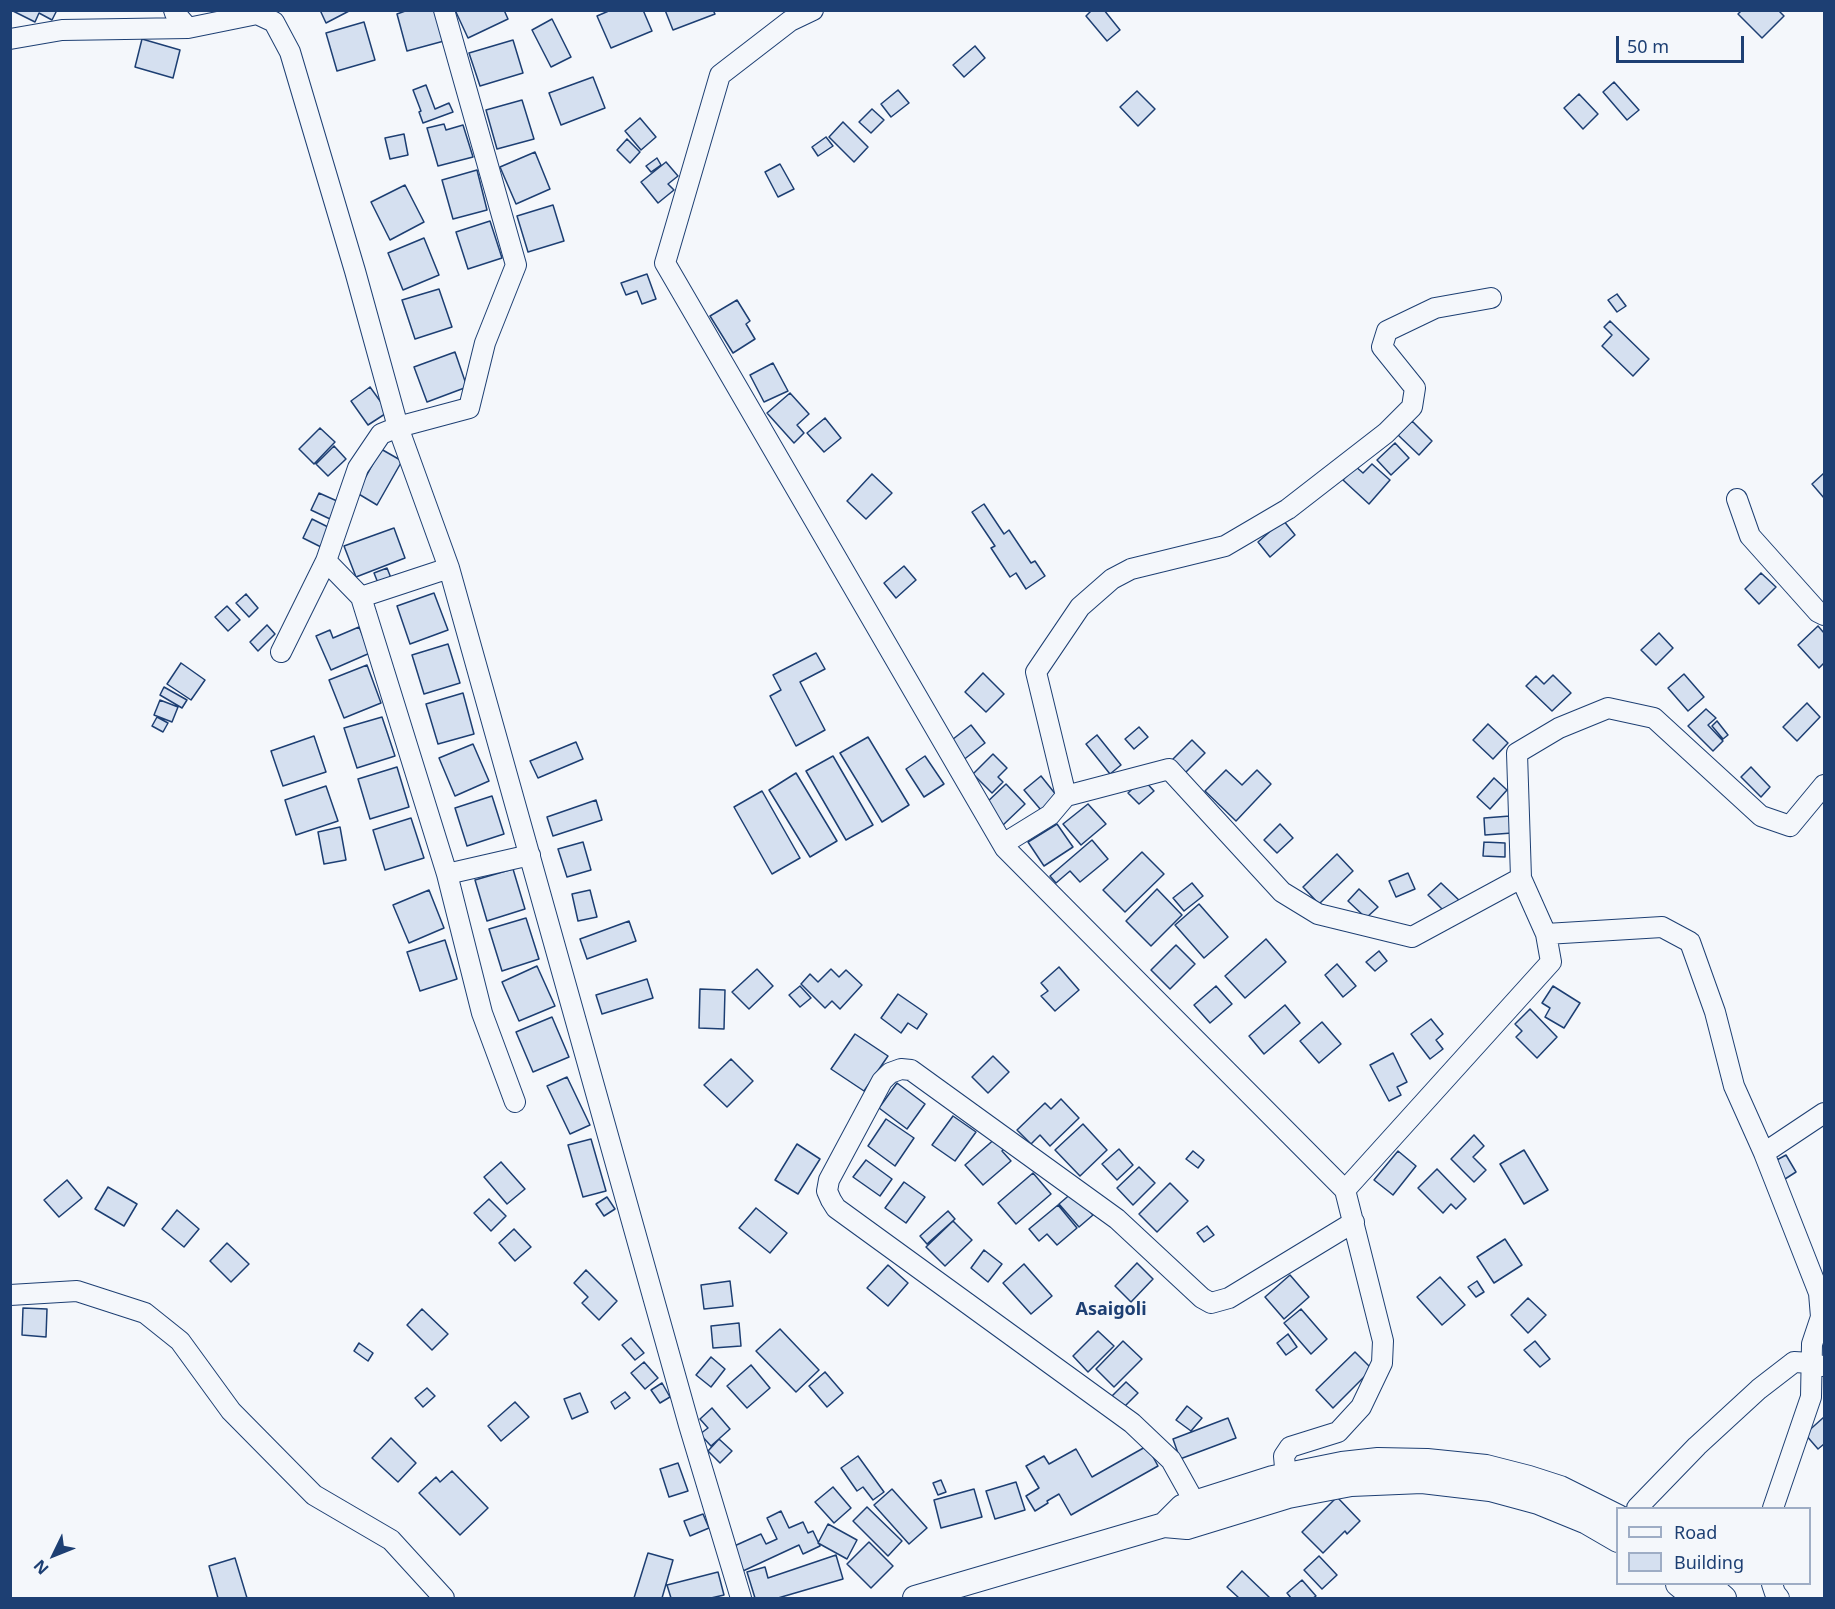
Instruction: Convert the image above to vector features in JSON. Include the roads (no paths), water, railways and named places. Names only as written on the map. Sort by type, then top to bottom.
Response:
[{"type":"main road","points":[[915,1599],[1164,1525],[1187,1527],[1342,1464],[1378,1460],[1427,1461],[1486,1467],[1560,1488],[1616,1516]]},
{"type":"main road","points":[[1164,1525],[1182,1507],[1286,1486],[1422,1481],[1490,1489],[1538,1502],[1587,1522],[1616,1539]]},
{"type":"main road","points":[[1679,1585],[1695,1599]]},
{"type":"main road","points":[[1709,1585],[1724,1599]]},
{"type":"street","points":[[174,10],[188,28]]},
{"type":"street","points":[[281,652],[326,561],[358,468],[381,434],[398,427],[469,408],[484,343],[516,265],[444,10]]},
{"type":"street","points":[[813,10],[790,21],[720,75],[665,263],[1003,844],[1345,1190],[1383,1341],[1382,1363],[1360,1407],[1338,1432],[1290,1447],[1284,1456],[1286,1486]]},
{"type":"street","points":[[10,39],[62,30],[188,28],[257,14],[274,22],[290,52],[355,271],[398,427],[449,568],[689,1425],[741,1599]]},
{"type":"street","points":[[1066,796],[1036,672],[1080,607],[1112,579],[1131,569],[1225,546],[1288,509],[1386,433],[1412,407],[1414,388],[1382,347],[1387,331],[1435,308],[1491,298]]},
{"type":"street","points":[[1737,499],[1750,536],[1818,612],[1824,615]]},
{"type":"street","points":[[326,561],[361,597],[447,874],[482,1013],[515,1102]]},
{"type":"street","points":[[361,597],[449,568]]},
{"type":"street","points":[[1345,1190],[1551,962],[1546,934],[1521,878],[1517,753],[1559,728],[1608,708],[1654,718],[1761,816],[1790,826],[1824,784]]},
{"type":"street","points":[[1003,844],[1050,815],[1066,796],[1169,769],[1282,892],[1318,914],[1412,937],[1521,878]]},
{"type":"street","points":[[447,874],[530,855]]},
{"type":"street","points":[[1546,934],[1662,927],[1690,942],[1715,1012],[1734,1086],[1764,1153],[1818,1293],[1821,1317],[1812,1344],[1818,1365],[1811,1397],[1774,1507]]},
{"type":"street","points":[[1195,1503],[1171,1460],[1132,1423],[837,1208],[831,1200],[827,1191],[829,1180],[882,1080],[890,1073],[900,1069],[911,1070],[1117,1219],[1202,1298],[1211,1303],[1229,1298],[1354,1222]]},
{"type":"street","points":[[1764,1153],[1824,1113]]},
{"type":"street","points":[[10,1295],[77,1291],[145,1313],[180,1341],[231,1411],[314,1495],[391,1540],[444,1599]]},
{"type":"street","points":[[1639,1507],[1697,1446],[1759,1389],[1794,1362],[1818,1365]]},
{"type":"street","points":[[1772,1585],[1774,1593],[1779,1599]]},
{"type":"district","name":"Asaigoli","points":[[1111,1310]]}]
